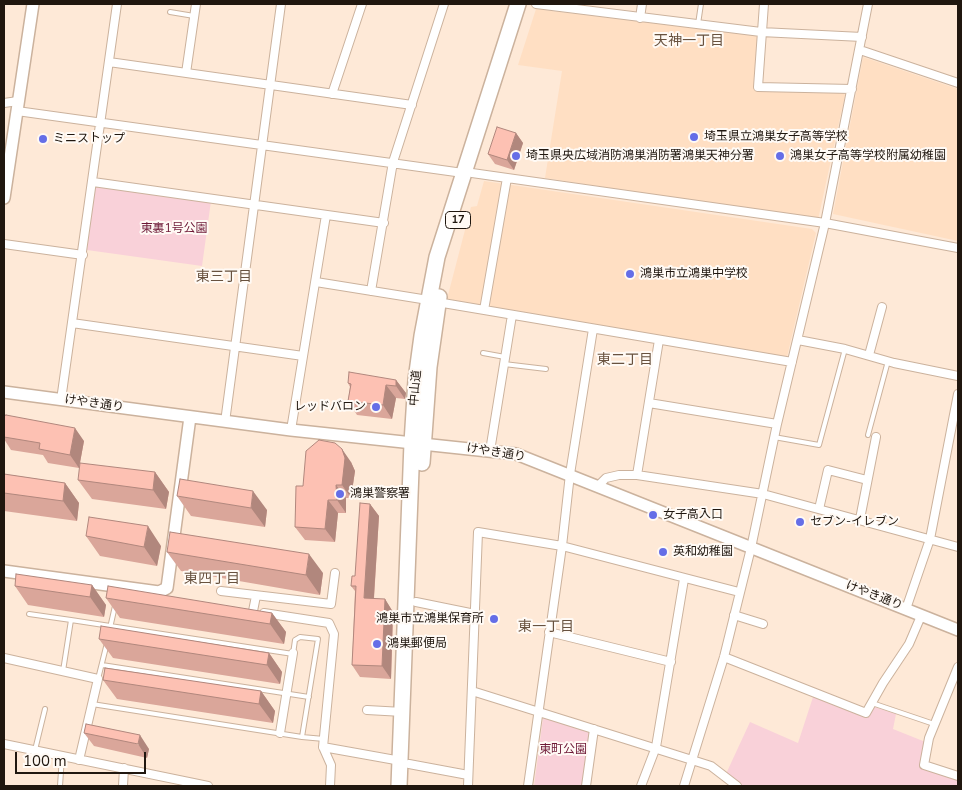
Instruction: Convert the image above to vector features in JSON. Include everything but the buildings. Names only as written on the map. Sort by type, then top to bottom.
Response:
[{"type":"highway","name":"中山道","points":[[399,786],[405,763],[416,602],[418,444],[416,380],[433,301],[450,247],[468,173],[518,4]]},
{"type":"highway","name":"中山道","points":[[468,173],[528,4]]},
{"type":"highway","name":"中山道","points":[[408,786],[402,712],[418,444]]},
{"type":"street","points":[[4,198],[6,174],[33,4]]},
{"type":"street","points":[[61,400],[117,4]]},
{"type":"street","points":[[186,73],[196,4]]},
{"type":"street","points":[[225,422],[281,4]]},
{"type":"street","points":[[332,94],[362,4]]},
{"type":"street","points":[[371,291],[393,162],[444,4]]},
{"type":"street","points":[[536,4],[590,8],[640,18],[761,32],[862,38]]},
{"type":"street","points":[[640,18],[642,4]]},
{"type":"street","points":[[764,4],[758,87],[852,89]]},
{"type":"street","points":[[684,786],[724,657],[751,548],[777,424],[826,223],[868,4]]},
{"type":"street","points":[[860,50],[958,83]]},
{"type":"street","points":[[109,62],[270,86],[412,104]]},
{"type":"street","points":[[4,102],[101,122],[826,223],[958,248]]},
{"type":"street","points":[[484,310],[507,178]]},
{"type":"street","points":[[93,182],[384,223]]},
{"type":"street","points":[[291,430],[326,216]]},
{"type":"street","points":[[4,244],[83,255]]},
{"type":"street","points":[[316,282],[792,362]]},
{"type":"street","points":[[869,355],[882,307]]},
{"type":"street","points":[[490,450],[512,315]]},
{"type":"street","points":[[72,323],[303,356]]},
{"type":"street","points":[[528,786],[548,632],[562,546],[570,474],[593,329]]},
{"type":"street","points":[[637,476],[659,340]]},
{"type":"street","points":[[798,340],[958,376]]},
{"type":"street","name":"けやき通り","points":[[4,392],[291,430],[516,454],[958,630]]},
{"type":"street","points":[[906,609],[930,539],[958,394]]},
{"type":"street","points":[[649,404],[777,424]]},
{"type":"street","points":[[4,571],[159,592],[167,595],[190,417]]},
{"type":"street","points":[[860,519],[868,480],[872,436]]},
{"type":"street","points":[[819,509],[828,470],[868,480]]},
{"type":"street","points":[[598,486],[606,478],[620,474],[763,494],[958,547]]},
{"type":"street","points":[[468,786],[478,532],[562,546],[684,580],[739,592]]},
{"type":"street","points":[[221,591],[331,604],[334,573]]},
{"type":"street","points":[[641,786],[656,747],[684,580]]},
{"type":"street","points":[[253,611],[256,596]]},
{"type":"street","points":[[416,602],[475,614]]},
{"type":"street","points":[[244,610],[329,623],[334,634],[324,743],[331,765],[330,786]]},
{"type":"street","points":[[734,615],[763,624]]},
{"type":"street","points":[[724,657],[866,713],[909,644],[921,616]]},
{"type":"street","points":[[548,632],[671,662]]},
{"type":"street","points":[[280,733],[293,653]]},
{"type":"street","points":[[4,658],[98,679],[79,760]]},
{"type":"street","points":[[958,667],[929,738],[924,765],[958,776]]},
{"type":"street","points":[[472,691],[656,747],[711,766],[737,786]]},
{"type":"street","points":[[367,710],[402,712]]},
{"type":"street","points":[[586,786],[594,729]]},
{"type":"street","points":[[324,743],[405,763],[468,775]]},
{"type":"street","points":[[4,744],[124,768],[187,784],[208,786]]},
{"type":"street","points":[[123,786],[124,768]]},
{"type":"lane","points":[[698,24],[701,4]]},
{"type":"lane","points":[[170,12],[194,16]]},
{"type":"lane","points":[[774,437],[819,445],[844,349]]},
{"type":"lane","points":[[483,353],[546,370]]},
{"type":"lane","points":[[872,436],[888,361]]},
{"type":"lane","points":[[98,679],[116,599]]},
{"type":"lane","points":[[29,614],[293,653],[295,640],[300,637],[318,639],[302,737]]},
{"type":"lane","points":[[63,671],[71,620]]},
{"type":"lane","points":[[102,665],[309,697]]},
{"type":"lane","points":[[872,703],[934,724]]},
{"type":"lane","points":[[92,704],[280,733],[324,743]]},
{"type":"lane","points":[[34,750],[45,709]]},
{"type":"lane","points":[[60,786],[62,756]]},
{"type":"shaded area","name":"埼玉県立鴻巣女子高等学校","points":[[536,9],[759,36],[756,90],[842,91],[845,95],[818,220],[545,178],[562,71],[518,65]]},
{"type":"shaded area","points":[[863,57],[958,89],[958,241],[833,214]]},
{"type":"shaded area","name":"鴻巣市立鴻巣中学校","points":[[484,181],[812,229],[816,233],[787,357],[447,299],[471,207],[477,206]]},
{"type":"green space","name":"東裏1号公園","points":[[98,186],[211,201],[202,266],[87,250],[95,188]]},
{"type":"green space","points":[[814,694],[868,714],[872,706],[896,714],[893,729],[928,743],[924,765],[958,776],[958,786],[737,786],[725,776],[750,722],[798,743]]},
{"type":"green space","name":"東町公園","points":[[547,716],[589,731],[591,734],[583,786],[534,786],[543,718]]},
{"type":"place","name":"埼玉県立鴻巣女子高等学校","points":[[694,137]]},
{"type":"place","name":"ミニストップ","points":[[43,139]]},
{"type":"place","name":"埼玉県央広域消防鴻巣消防署鴻巣天神分署","points":[[516,156]]},
{"type":"place","name":"鴻巣女子高等学校附属幼稚園","points":[[780,156]]},
{"type":"place","name":"鴻巣市立鴻巣中学校","points":[[630,274]]},
{"type":"place","name":"レッドバロン","points":[[376,407]]},
{"type":"place","name":"鴻巣警察署","points":[[340,494]]},
{"type":"place","name":"女子高入口","points":[[653,515]]},
{"type":"place","name":"セブン-イレブン","points":[[800,522]]},
{"type":"place","name":"英和幼稚園","points":[[663,552]]},
{"type":"place","name":"鴻巣市立鴻巣保育所","points":[[494,619]]},
{"type":"place","name":"鴻巣郵便局","points":[[377,644]]},
{"type":"district","name":"天神一丁目","points":[[689,42]]},
{"type":"district","name":"東三丁目","points":[[224,278]]},
{"type":"district","name":"東二丁目","points":[[625,361]]},
{"type":"district","name":"東四丁目","points":[[212,580]]},
{"type":"district","name":"東一丁目","points":[[546,628]]}]
